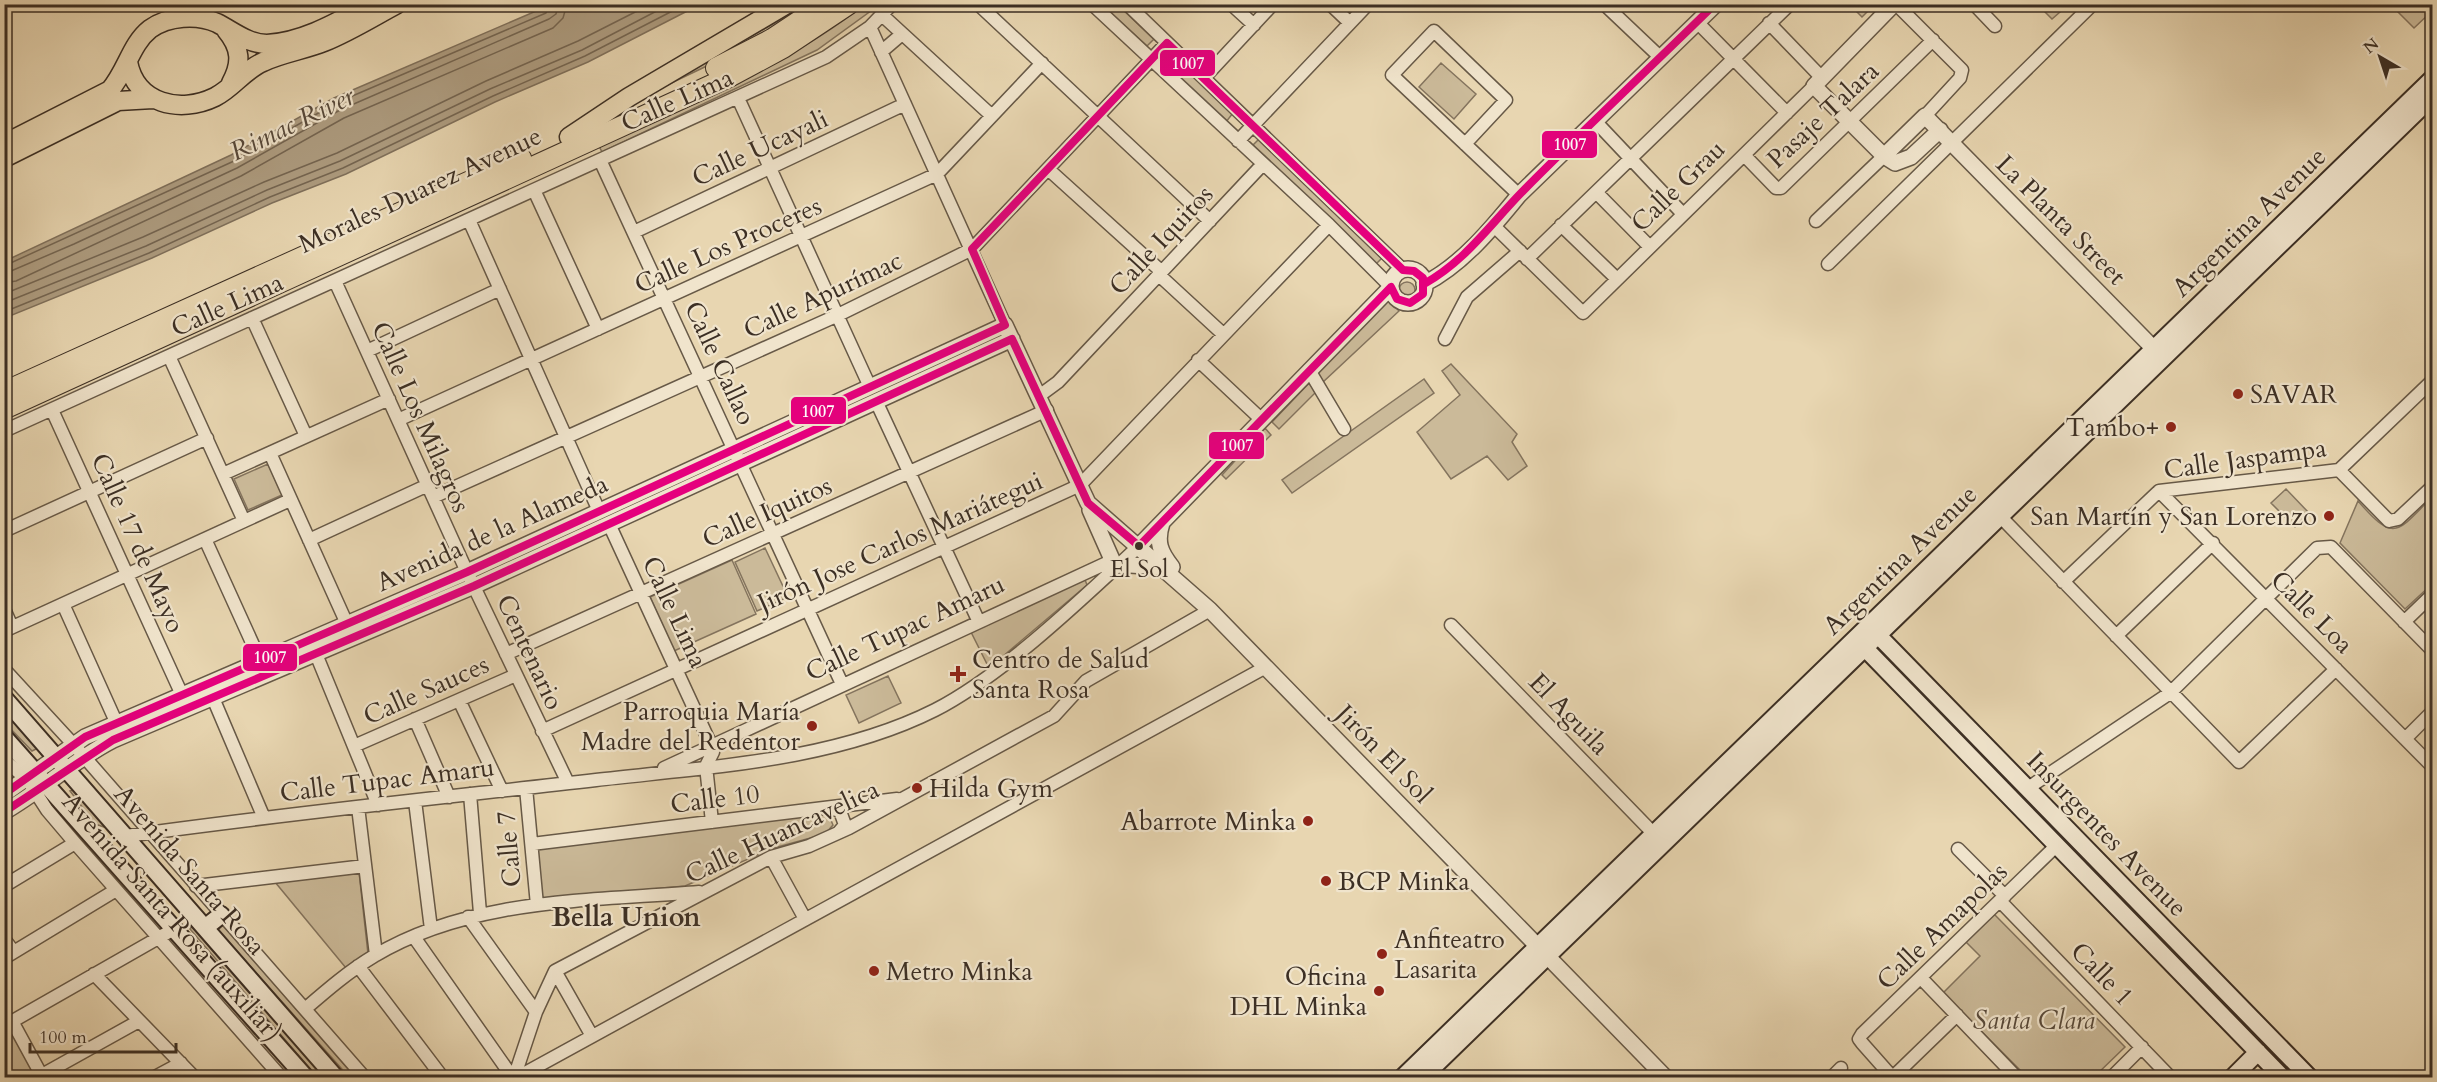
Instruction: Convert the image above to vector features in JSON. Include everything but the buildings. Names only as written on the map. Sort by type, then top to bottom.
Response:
[{"type":"highway","name":"Morales Duarez Avenue","points":[[4,392],[569,137],[732,60],[798,24],[825,4]]},
{"type":"highway","name":"Morales Duarez Avenue","points":[[4,409],[729,77],[783,48],[849,4]]},
{"type":"main road","points":[[4,144],[110,90],[122,76],[144,35],[168,20],[206,19],[256,43],[283,41],[324,28],[371,4]]},
{"type":"main road","points":[[4,158],[118,101],[153,99],[172,104],[198,103],[215,97],[261,63],[324,42],[397,4]]},
{"type":"main road","points":[[569,137],[629,96],[788,4]]},
{"type":"main road","points":[[225,28],[239,52],[238,70],[231,83]]},
{"type":"main road","points":[[128,62],[135,85],[153,99]]},
{"type":"main road","name":"Argentina Avenue","points":[[1402,1077],[1543,950],[1996,512],[2433,79]]},
{"type":"main road","name":"Argentina Avenue","points":[[2159,353],[2433,97]]},
{"type":"main road","name":"Insurgentes Avenue","points":[[1873,630],[2310,1077]]},
{"type":"main road","name":"Argentina Avenue","points":[[1422,1077],[1654,834],[1860,643]]},
{"type":"main road","name":"Insurgentes Avenue","points":[[1860,643],[2283,1077]]},
{"type":"main road","name":"Avenida Santa Rosa","points":[[4,698],[336,1077]]},
{"type":"main road","name":"Avenida Santa Rosa","points":[[4,737],[37,782],[99,843],[306,1077]]},
{"type":"main road","points":[[99,843],[122,832]]},
{"type":"main road","points":[[206,927],[221,915]]},
{"type":"main road","points":[[2232,1077],[2262,1056]]},
{"type":"main road","points":[[2246,1077],[2262,1056]]},
{"type":"street","name":"Calle Lima","points":[[4,431],[826,57],[870,27],[892,4]]},
{"type":"street","points":[[978,4],[1210,221]]},
{"type":"street","points":[[1092,4],[1329,225],[1391,287],[1397,299],[1410,303],[1423,294],[1424,284],[1414,271],[1403,270],[1127,4]]},
{"type":"street","points":[[1231,4],[1254,25]]},
{"type":"street","points":[[1204,78],[1273,4]]},
{"type":"street","points":[[1330,4],[1350,23]]},
{"type":"street","points":[[1238,141],[1368,4]]},
{"type":"street","points":[[1604,4],[1661,58]]},
{"type":"street","points":[[1424,284],[1442,275],[1494,226],[1519,195],[1716,4]]},
{"type":"street","points":[[1445,339],[1467,297],[1562,225],[1790,4]]},
{"type":"street","points":[[1816,221],[1925,116],[1962,74],[1960,66],[1895,4]]},
{"type":"street","name":"Calle Grau","points":[[1494,226],[1580,312],[1587,310],[1895,4]]},
{"type":"street","points":[[1974,4],[1995,26]]},
{"type":"street","points":[[1828,264],[2093,4]]},
{"type":"street","points":[[882,15],[992,116]]},
{"type":"street","points":[[1697,22],[1787,113]]},
{"type":"street","points":[[1769,23],[1851,123],[1884,156],[1895,163],[1902,163],[1940,130]]},
{"type":"street","points":[[870,27],[1115,563],[1162,567]]},
{"type":"street","points":[[1465,144],[1506,100],[1434,31],[1392,75],[1465,144],[1519,195]]},
{"type":"street","points":[[881,52],[902,34]]},
{"type":"street","name":"Pasaje Talara","points":[[1744,155],[1776,188],[1781,188],[1851,123],[1933,40]]},
{"type":"street","name":"Calle Apurímac","points":[[433,497],[836,316],[972,249],[1167,43]]},
{"type":"street","name":"Calle Los Proceres","points":[[398,420],[938,174],[1042,63]]},
{"type":"street","points":[[738,98],[799,237],[870,387]]},
{"type":"street","name":"Calle Ucayali","points":[[634,232],[905,104]]},
{"type":"street","name":"La Planta Street","points":[[1925,116],[2159,353]]},
{"type":"street","points":[[1596,122],[1683,214]]},
{"type":"street","name":"Calle Callao","points":[[600,160],[842,684]]},
{"type":"street","name":"Calle Iquitos","points":[[1039,396],[1058,382],[1263,164]]},
{"type":"street","points":[[1048,169],[1161,273],[1223,334]]},
{"type":"street","points":[[534,190],[598,329]]},
{"type":"street","points":[[1596,192],[1650,247]]},
{"type":"street","points":[[469,220],[599,511]]},
{"type":"street","name":"Jirón Jose Carlos Mariátegui","points":[[542,731],[944,545],[1080,485],[1329,225]]},
{"type":"street","points":[[1562,225],[1617,279]]},
{"type":"street","points":[[1391,287],[1395,277],[1403,270]]},
{"type":"street","name":"Calle Los Milagros","points":[[335,281],[470,578]]},
{"type":"street","name":"Calle Tupac Amaru","points":[[122,832],[150,833],[706,766],[855,742],[933,711],[962,695],[991,673],[1115,563],[1138,546],[1391,287]]},
{"type":"street","points":[[367,351],[500,290]]},
{"type":"street","points":[[252,318],[306,436]]},
{"type":"street","name":"Avenida de la Alameda","points":[[62,763],[73,744],[182,695],[264,668],[316,654],[599,511],[1005,324]]},
{"type":"street","name":"Avenida de la Alameda","points":[[4,812],[62,763],[84,756],[113,740],[213,698],[347,624],[609,524],[1012,339]]},
{"type":"street","points":[[169,356],[244,521]]},
{"type":"street","points":[[1198,360],[1262,420]]},
{"type":"street","points":[[1309,370],[1344,429]]},
{"type":"street","name":"Calle Jaspampa","points":[[2063,582],[2159,491],[2339,470],[2433,381]]},
{"type":"street","points":[[223,474],[388,399]]},
{"type":"street","points":[[876,402],[978,620]]},
{"type":"street","name":"Calle 17 de Mayo","points":[[52,410],[182,695]]},
{"type":"street","name":"Calle Iquitos","points":[[506,654],[1047,410]]},
{"type":"street","points":[[4,531],[207,438]]},
{"type":"street","points":[[270,453],[347,624]]},
{"type":"street","points":[[2339,470],[2389,521],[2398,519],[2433,487]]},
{"type":"street","points":[[309,540],[428,485]]},
{"type":"street","name":"Calle Loa","points":[[2159,491],[2433,766]]},
{"type":"street","points":[[4,609],[8,629],[290,500]]},
{"type":"street","name":"Jirón El Sol","points":[[1088,503],[1186,586],[1666,1077]]},
{"type":"street","points":[[1996,512],[2170,693],[2241,762],[2336,669]]},
{"type":"street","name":"Jirón El Sol","points":[[1162,522],[1159,533],[1160,548],[1186,586]]},
{"type":"street","name":"Calle Lima","points":[[609,524],[711,745]]},
{"type":"street","points":[[205,539],[264,668]]},
{"type":"street","points":[[2116,636],[2213,543]]},
{"type":"street","points":[[2028,788],[2170,693],[2317,548],[2331,547],[2433,650]]},
{"type":"street","name":"Calle Tupac Amaru","points":[[655,773],[978,620],[1115,563]]},
{"type":"street","name":"Centenario","points":[[470,578],[568,783]]},
{"type":"street","points":[[2404,622],[2433,595]]},
{"type":"street","points":[[63,604],[117,724]]},
{"type":"street","name":"Calle Huancavelica","points":[[555,971],[771,857],[809,846],[839,832],[1054,716],[1086,681],[1210,610]]},
{"type":"street","name":"El Aguila","points":[[1451,625],[1654,834]]},
{"type":"street","points":[[316,654],[378,805]]},
{"type":"street","points":[[514,1077],[1266,666]]},
{"type":"street","name":"Avenida Santa Rosa (auxiliar)","points":[[4,669],[84,756],[364,1077]]},
{"type":"street","name":"Calle Sauces","points":[[354,746],[516,675]]},
{"type":"street","points":[[213,698],[264,818]]},
{"type":"street","points":[[459,699],[502,791]]},
{"type":"street","points":[[2405,739],[2433,712]]},
{"type":"street","points":[[415,719],[449,797]]},
{"type":"street","points":[[711,745],[713,752],[706,766],[712,822]]},
{"type":"street","name":"Avenida Santa Rosa (auxiliar)","points":[[4,760],[37,782],[47,810],[277,1076]]},
{"type":"street","name":"Avenida de la Alameda","points":[[4,794],[37,782]]},
{"type":"street","name":"Calle 7","points":[[526,788],[537,906]]},
{"type":"street","points":[[470,794],[474,915],[536,1012]]},
{"type":"street","name":"Calle 10","points":[[532,844],[904,798]]},
{"type":"street","points":[[415,801],[430,929]]},
{"type":"street","points":[[358,807],[376,955]]},
{"type":"street","points":[[829,808],[840,811],[845,820],[845,825],[839,832]]},
{"type":"street","points":[[4,886],[75,843]]},
{"type":"street","name":"Calle Amapolas","points":[[1893,1077],[1859,1039],[2056,846]]},
{"type":"street","name":"Calle 1","points":[[1958,849],[2171,1077]]},
{"type":"street","points":[[771,857],[805,919]]},
{"type":"street","points":[[196,886],[365,866]]},
{"type":"street","points":[[4,939],[9,955],[116,890]]},
{"type":"street","points":[[305,1009],[358,966],[376,955],[430,929],[474,915],[537,906],[707,891]]},
{"type":"street","points":[[139,1021],[42,1076],[8,1023],[174,929]]},
{"type":"street","points":[[414,937],[514,1077]]},
{"type":"street","points":[[358,966],[443,1077]]},
{"type":"street","points":[[555,971],[592,1036]]},
{"type":"street","points":[[514,1077],[536,1012],[555,971]]},
{"type":"street","points":[[94,974],[195,1077]]},
{"type":"street","points":[[1921,978],[2017,1077]]},
{"type":"street","points":[[1893,1077],[1957,1015]]},
{"type":"street","points":[[2111,1077],[2142,1047]]},
{"type":"street","points":[[153,1077],[181,1063]]},
{"type":"street","points":[[1831,1077],[1841,1068]]},
{"type":"green space","points":[[807,5],[817,5],[738,51],[640,98]]},
{"type":"green space","points":[[864,5],[879,5],[817,50],[602,152],[599,146],[770,66],[834,27]]},
{"type":"green space","points":[[1102,5],[1118,5],[1154,39],[1147,46]]},
{"type":"green space","points":[[1850,5],[1874,5],[1862,17]]},
{"type":"green space","points":[[2038,5],[2068,5],[2052,19]]},
{"type":"green space","points":[[2391,5],[2431,5],[2432,11],[2414,28]]},
{"type":"green space","points":[[1171,54],[1233,113],[1226,122],[1163,62]]},
{"type":"green space","points":[[1441,63],[1476,94],[1454,119],[1419,87]]},
{"type":"green space","points":[[1260,138],[1385,255],[1376,264],[1251,147]]},
{"type":"green space","points":[[1404,282],[1410,282],[1415,290],[1413,296],[1404,298],[1399,293],[1399,287]]},
{"type":"green space","points":[[1388,298],[1399,311],[1323,382],[1318,373]]},
{"type":"green space","points":[[1451,364],[1517,434],[1512,442],[1527,466],[1508,480],[1487,456],[1451,479],[1417,432],[1460,395],[1442,371]]},
{"type":"green space","points":[[1424,379],[1434,393],[1292,493],[1282,480]]},
{"type":"green space","points":[[1309,383],[1316,392],[1279,429],[1272,422]]},
{"type":"green space","points":[[1265,428],[1271,435],[1226,479],[1222,475]]},
{"type":"green space","points":[[268,464],[282,495],[248,510],[234,479]]},
{"type":"green space","points":[[2286,489],[2309,513],[2295,527],[2271,503]]},
{"type":"green space","points":[[2432,497],[2432,584],[2405,609],[2340,543],[2358,501],[2380,523],[2388,528],[2395,528],[2410,519]]},
{"type":"green space","points":[[765,548],[788,597],[757,611],[735,562]]},
{"type":"green space","points":[[732,560],[756,614],[674,651],[650,597]]},
{"type":"green space","points":[[1084,577],[1087,585],[989,668],[970,630]]},
{"type":"green space","points":[[1899,665],[2026,796],[2021,799],[1893,669]]},
{"type":"green space","points":[[888,676],[901,703],[859,723],[846,695]]},
{"type":"green space","points":[[4,705],[35,742],[36,749],[32,751],[5,723]]},
{"type":"green space","points":[[77,789],[105,818],[104,827],[95,824],[70,791]]},
{"type":"green space","points":[[2029,797],[2303,1077],[2292,1077],[2024,802]]},
{"type":"green space","points":[[823,813],[830,818],[833,825],[825,834],[774,848],[685,886],[542,899],[535,849]]},
{"type":"green space","points":[[359,872],[368,954],[346,968],[275,882]]},
{"type":"green space","name":"Santa Clara","points":[[1994,914],[2125,1047],[2094,1077],[2027,1077],[1943,993],[1980,956],[1966,942]]},
{"type":"green space","points":[[195,922],[330,1077],[317,1077],[190,929]]},
{"type":"green space","points":[[223,925],[355,1077],[349,1077],[218,930]]},
{"type":"green space","points":[[9,1028],[36,1077],[5,1078],[5,1031]]},
{"type":"water","name":"Rimac River","points":[[550,5],[699,5],[588,62],[495,102],[346,174],[272,203],[152,258],[5,318],[5,261],[231,155],[334,98]]},
{"type":"transit line","name":"1007","points":[[1424,284],[1464,254],[1545,169],[1715,4]]},
{"type":"transit line","name":"1007","points":[[4,794],[85,737],[467,572],[1005,325],[972,249],[1167,43],[1403,270],[1414,271],[1423,278],[1423,294],[1410,303],[1397,299],[1391,287],[1139,546],[1088,503],[1012,339],[474,586],[113,740],[4,812]]},
{"type":"place","name":"SAVAR","points":[[2238,394]]},
{"type":"place","name":"Tambo+","points":[[2171,427]]},
{"type":"place","name":"San Martín y San Lorenzo","points":[[2329,516]]},
{"type":"place","name":"El Sol","points":[[1139,546]]},
{"type":"place","name":"Centro de Salud Santa Rosa","points":[[958,674]]},
{"type":"place","name":"Parroquia María Madre del Redentor","points":[[812,726]]},
{"type":"place","name":"Hilda Gym","points":[[917,788]]},
{"type":"place","name":"Abarrote Minka","points":[[1308,821]]},
{"type":"place","name":"BCP Minka","points":[[1326,881]]},
{"type":"place","name":"Anfiteatro Lasarita","points":[[1382,954]]},
{"type":"place","name":"Metro Minka","points":[[874,971]]},
{"type":"place","name":"Oficina DHL Minka","points":[[1379,991]]},
{"type":"district","name":"Bella Union","points":[[626,917]]}]
